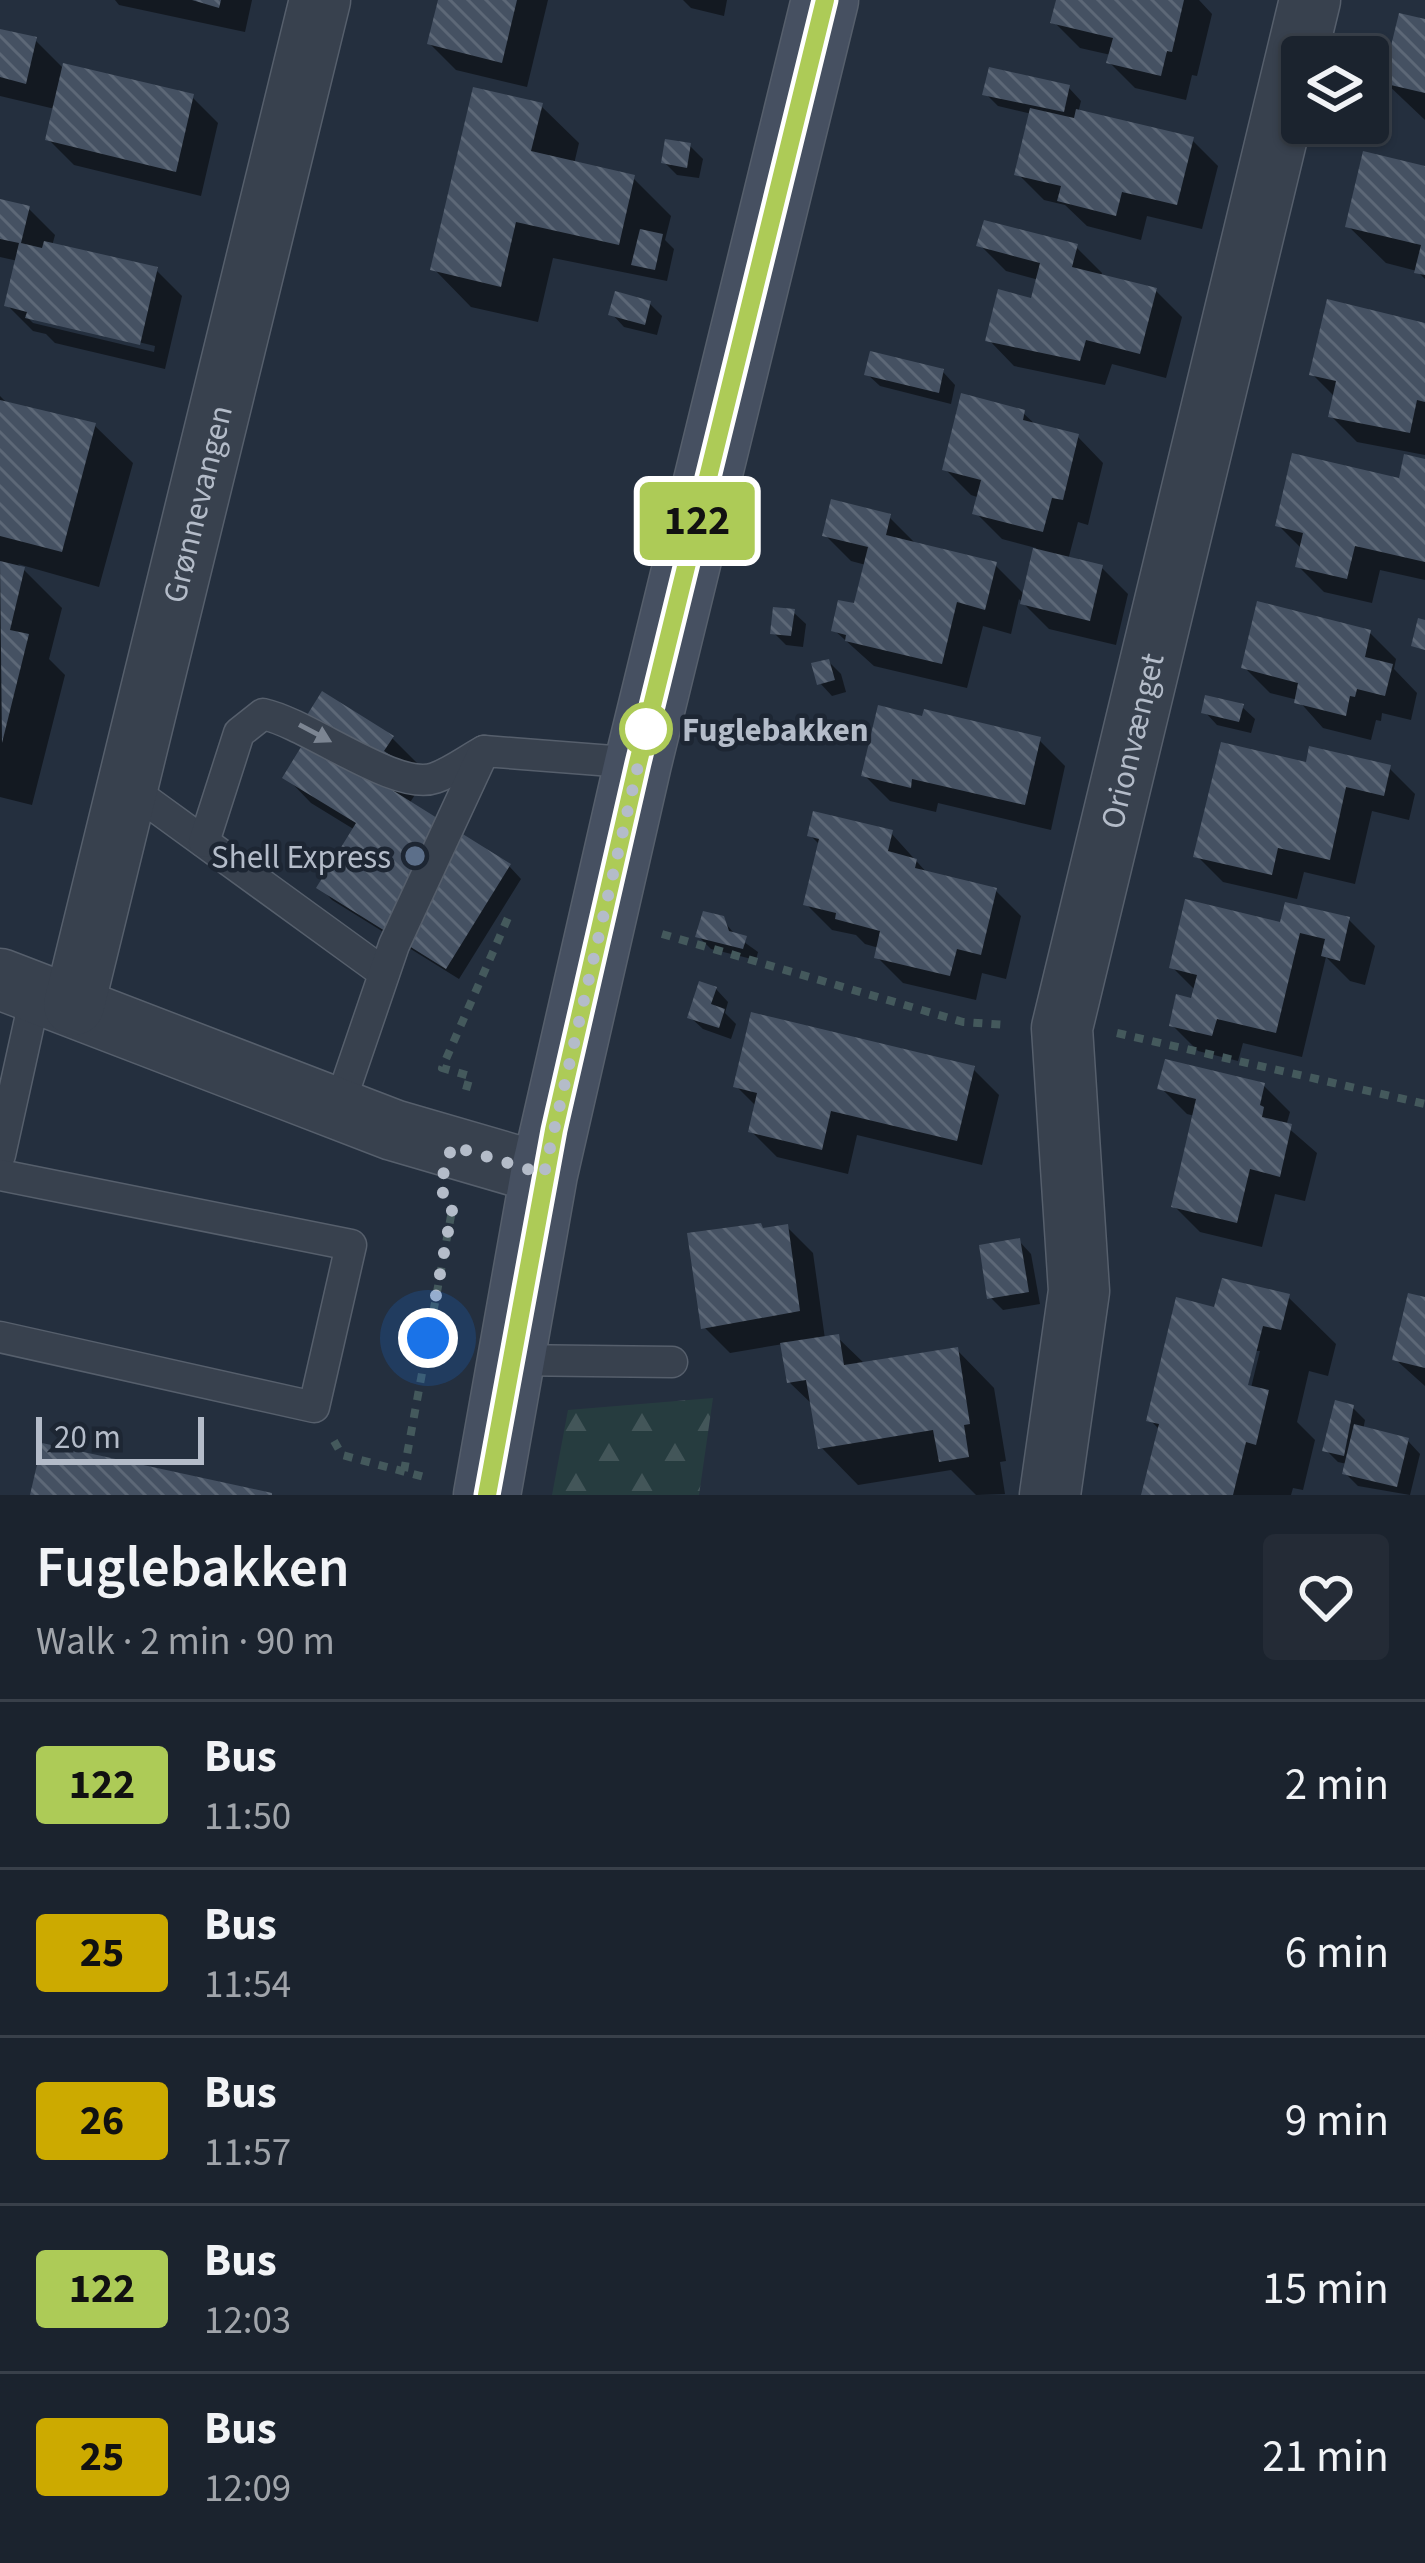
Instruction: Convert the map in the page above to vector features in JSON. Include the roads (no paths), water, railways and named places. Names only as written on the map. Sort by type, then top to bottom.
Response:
[{"type":"main road","points":[[487,1494],[544,1174],[638,763],[825,0]]},
{"type":"street","name":"Grønnevangen","points":[[37,992],[128,787],[320,0]]},
{"type":"street","name":"Orionvænget","points":[[1050,1495],[1078,1291],[1061,1028],[1310,0]]},
{"type":"street","points":[[37,992],[338,1109],[544,1174]]},
{"type":"lane","points":[[204,842],[239,733],[263,714],[301,726],[387,773],[431,780],[484,751],[638,763]]},
{"type":"lane","points":[[338,1109],[385,973],[484,751]]},
{"type":"lane","points":[[128,787],[385,973]]},
{"type":"lane","points":[[0,1155],[37,992]]},
{"type":"lane","points":[[0,1175],[351,1245],[314,1407],[0,1336]]},
{"type":"lane","points":[[511,1360],[672,1362]]},
{"type":"place","name":"Fuglebakken","points":[[646,729]]},
{"type":"place","name":"Shell Express","points":[[415,856]]}]
